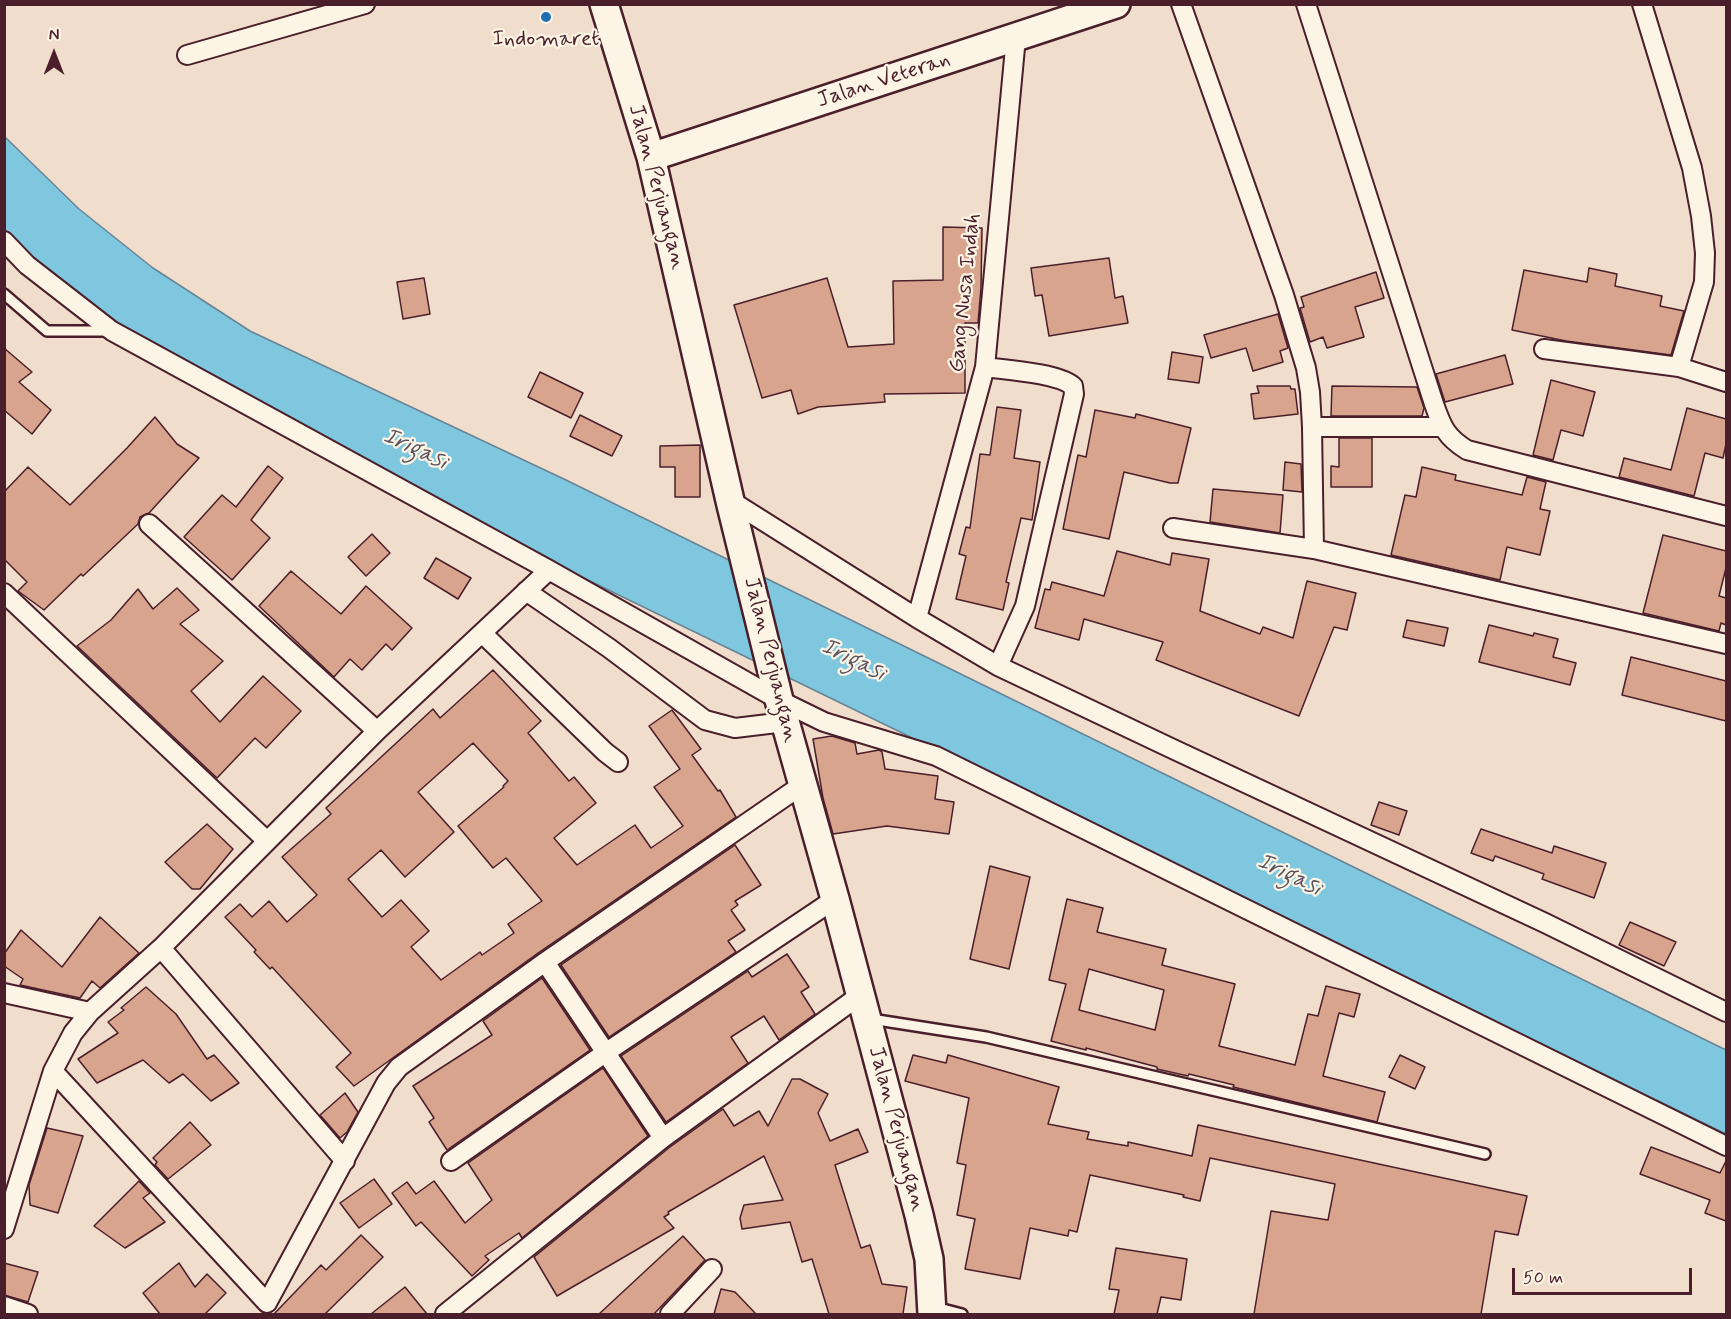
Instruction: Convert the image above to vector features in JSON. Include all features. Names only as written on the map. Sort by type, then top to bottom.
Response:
[{"type":"main road","name":"Jalan Perjuangan","points":[[604,4],[651,157],[730,503],[780,704],[835,899],[919,1215],[929,1259],[932,1311]]},
{"type":"main road","name":"Jalan Veteran","points":[[651,157],[1116,4]]},
{"type":"street","points":[[187,55],[364,4]]},
{"type":"street","points":[[1181,4],[1284,295],[1306,368],[1311,392],[1314,549]]},
{"type":"street","points":[[1306,4],[1442,427],[1452,440],[1467,450],[1726,516]]},
{"type":"street","points":[[1642,4],[1692,168],[1705,253],[1704,282],[1679,367]]},
{"type":"street","name":"Gang Nusa Indah","points":[[917,618],[985,367],[1016,37]]},
{"type":"street","points":[[4,241],[27,265],[112,331],[549,570],[780,704],[824,722],[936,756],[1726,1146]]},
{"type":"street","points":[[1544,349],[1679,367],[1726,382]]},
{"type":"street","points":[[985,367],[1053,377],[1069,382],[1073,386],[1074,394],[1025,606],[998,666]]},
{"type":"street","points":[[1312,427],[1442,427]]},
{"type":"street","points":[[730,503],[998,666],[1545,922],[1726,1012]]},
{"type":"street","points":[[149,524],[377,731]]},
{"type":"street","points":[[1173,528],[1314,549],[1726,644]]},
{"type":"street","points":[[4,1229],[53,1071],[73,1033],[90,1012],[160,948],[377,731],[549,570]]},
{"type":"street","points":[[526,591],[609,648],[705,720],[735,728],[780,704]]},
{"type":"street","points":[[4,593],[267,842]]},
{"type":"street","points":[[482,633],[618,762]]},
{"type":"street","points":[[53,1071],[272,1309],[345,1161],[386,1083],[399,1067],[545,962],[802,785]]},
{"type":"street","points":[[451,1161],[605,1053],[835,899]]},
{"type":"street","points":[[160,948],[345,1161]]},
{"type":"street","points":[[545,962],[663,1138]]},
{"type":"street","points":[[4,993],[90,1012]]},
{"type":"street","points":[[452,1312],[663,1138],[863,1007]]},
{"type":"street","points":[[669,1314],[712,1269]]},
{"type":"street","points":[[4,1306],[28,1314]]},
{"type":"lane","points":[[4,294],[47,331],[112,331]]},
{"type":"lane","points":[[863,1007],[1485,1154]]},
{"type":"lane","points":[[932,1311],[962,1314]]},
{"type":"water","name":"Irigasi","points":[[5,137],[79,209],[153,268],[250,331],[566,480],[1726,1050],[1726,1134],[290,435],[113,328],[5,238]]},
{"type":"building","points":[[943,227],[982,228],[978,323],[965,323],[965,393],[884,394],[885,402],[818,407],[798,414],[791,390],[762,398],[734,305],[827,278],[848,347],[894,344],[893,281],[943,280]]},
{"type":"building","points":[[1109,258],[1115,298],[1123,296],[1128,323],[1049,336],[1042,295],[1035,296],[1031,268]]},
{"type":"building","points":[[1589,268],[1617,274],[1615,286],[1662,296],[1660,306],[1684,311],[1671,355],[1566,341],[1512,330],[1524,270],[1587,282]]},
{"type":"building","points":[[1376,272],[1384,298],[1355,307],[1364,337],[1327,348],[1323,337],[1310,342],[1300,308],[1304,307],[1301,297]]},
{"type":"building","points":[[424,278],[430,314],[403,319],[397,282]]},
{"type":"building","points":[[1278,314],[1288,348],[1280,351],[1283,362],[1253,371],[1246,348],[1211,358],[1204,335]]},
{"type":"building","points":[[4,348],[32,372],[19,382],[51,410],[32,434],[4,410]]},
{"type":"building","points":[[1172,352],[1203,357],[1199,383],[1168,379]]},
{"type":"building","points":[[1505,355],[1513,384],[1445,402],[1436,374]]},
{"type":"building","points":[[540,372],[583,393],[571,418],[528,397]]},
{"type":"building","points":[[1551,380],[1595,392],[1583,436],[1561,430],[1553,460],[1533,455]]},
{"type":"building","points":[[1257,386],[1290,386],[1291,389],[1295,389],[1298,414],[1254,419],[1251,394],[1259,393]]},
{"type":"building","points":[[1332,386],[1417,387],[1424,408],[1422,416],[1331,416]]},
{"type":"building","points":[[997,407],[1021,410],[1014,458],[1040,462],[1032,520],[1021,518],[1006,582],[1009,583],[1003,610],[956,599],[966,556],[959,554],[966,527],[970,528],[980,454],[990,455]]},
{"type":"building","points":[[1687,408],[1726,419],[1726,444],[1723,458],[1705,453],[1694,496],[1619,477],[1624,458],[1671,470]]},
{"type":"building","points":[[1095,410],[1135,418],[1136,414],[1191,428],[1178,483],[1124,472],[1109,539],[1063,529],[1078,455],[1086,457]]},
{"type":"building","points":[[580,415],[622,436],[612,456],[570,436]]},
{"type":"building","points":[[155,417],[177,444],[199,458],[149,513],[140,517],[138,524],[44,610],[18,591],[27,582],[4,559],[4,492],[28,467],[70,505]]},
{"type":"building","points":[[1339,438],[1372,438],[1372,487],[1331,487],[1331,466],[1339,467]]},
{"type":"building","points":[[700,445],[700,497],[675,497],[675,467],[660,467],[660,446]]},
{"type":"building","points":[[1285,462],[1301,464],[1302,492],[1283,490]]},
{"type":"building","points":[[268,466],[283,478],[251,520],[270,538],[232,580],[184,537],[222,495],[236,507]]},
{"type":"building","points":[[1422,467],[1456,475],[1455,480],[1522,495],[1527,477],[1546,482],[1540,509],[1550,511],[1540,555],[1507,547],[1500,580],[1391,555],[1405,495],[1416,497]]},
{"type":"building","points":[[1213,489],[1283,495],[1280,533],[1210,522]]},
{"type":"building","points":[[372,534],[390,553],[366,576],[348,557]]},
{"type":"building","points":[[1663,535],[1726,551],[1726,568],[1719,596],[1726,598],[1726,625],[1721,623],[1719,631],[1643,613]]},
{"type":"building","points":[[1117,551],[1170,565],[1172,553],[1209,559],[1200,611],[1260,634],[1263,627],[1293,638],[1307,581],[1356,593],[1347,630],[1334,627],[1299,716],[1156,660],[1163,642],[1084,619],[1079,640],[1035,628],[1045,589],[1050,590],[1052,582],[1104,596]]},
{"type":"building","points":[[436,558],[471,578],[458,599],[424,578]]},
{"type":"building","points":[[291,571],[341,614],[366,586],[412,628],[392,650],[386,644],[362,670],[350,659],[334,677],[259,606]]},
{"type":"building","points":[[177,588],[199,610],[180,624],[223,661],[191,691],[220,722],[263,676],[301,711],[266,748],[255,738],[217,778],[77,646],[111,620],[138,589],[153,609]]},
{"type":"building","points":[[1407,620],[1448,628],[1444,646],[1403,637]]},
{"type":"building","points":[[1489,625],[1533,636],[1534,633],[1558,639],[1553,657],[1576,663],[1570,685],[1479,662]]},
{"type":"building","points":[[1631,657],[1726,681],[1726,721],[1622,695]]},
{"type":"building","points":[[493,670],[541,721],[528,733],[569,781],[574,777],[596,803],[554,838],[577,865],[635,825],[651,848],[683,826],[654,787],[680,769],[649,726],[672,710],[701,749],[692,755],[718,791],[720,790],[736,817],[538,953],[354,1086],[336,1067],[351,1053],[272,967],[270,969],[254,952],[256,950],[225,917],[240,904],[252,917],[269,901],[287,922],[317,895],[282,857],[331,814],[326,808],[433,709],[440,718]],"holes":[[[473,743],[508,781],[458,826],[493,868],[506,858],[542,901],[508,924],[514,933],[482,955],[480,952],[441,980],[411,947],[429,931],[401,900],[382,917],[348,879],[381,850],[405,877],[454,832],[418,792]]]},
{"type":"building","points":[[832,736],[855,743],[857,754],[879,750],[882,752],[885,769],[938,776],[935,799],[954,802],[949,834],[887,826],[833,834],[823,798],[813,739]]},
{"type":"building","points":[[1379,802],[1407,811],[1399,835],[1371,825]]},
{"type":"building","points":[[207,824],[233,849],[200,889],[192,889],[165,862]]},
{"type":"building","points":[[1481,829],[1552,853],[1554,846],[1606,863],[1594,898],[1542,879],[1544,874],[1495,856],[1493,861],[1471,853]]},
{"type":"building","points":[[735,845],[761,885],[735,901],[738,905],[731,910],[745,930],[728,941],[736,952],[609,1037],[561,965]]},
{"type":"building","points":[[990,866],[1030,877],[1009,969],[970,959]]},
{"type":"building","points":[[1067,899],[1103,908],[1097,932],[1166,949],[1162,965],[1235,984],[1219,1046],[1295,1065],[1308,1014],[1318,1016],[1326,986],[1360,994],[1354,1017],[1339,1013],[1323,1076],[1385,1092],[1377,1122],[1051,1041],[1066,984],[1049,980]],"holes":[[[1089,969],[1164,990],[1155,1030],[1079,1010]]]},
{"type":"building","points":[[100,917],[139,953],[100,988],[92,981],[80,998],[20,985],[23,979],[4,966],[4,954],[21,930],[62,967]]},
{"type":"building","points":[[1630,922],[1676,942],[1664,966],[1619,945]]},
{"type":"building","points":[[787,954],[809,987],[801,992],[815,1014],[779,1040],[764,1016],[731,1037],[748,1063],[666,1122],[621,1056],[748,971],[752,977]]},
{"type":"building","points":[[542,978],[590,1050],[447,1150],[429,1122],[434,1118],[413,1086],[492,1035],[483,1021]]},
{"type":"building","points":[[146,987],[176,1014],[207,1059],[214,1055],[239,1083],[211,1101],[183,1074],[169,1083],[143,1060],[97,1083],[78,1059],[118,1033],[108,1022],[124,1010],[121,1008]]},
{"type":"building","points":[[913,1055],[946,1063],[948,1055],[1059,1087],[1048,1124],[1089,1132],[1087,1139],[1128,1146],[1128,1142],[1192,1156],[1198,1125],[1527,1196],[1518,1235],[1495,1231],[1481,1314],[1254,1314],[1271,1211],[1328,1220],[1335,1184],[1210,1158],[1200,1201],[1183,1197],[1184,1195],[1090,1175],[1077,1232],[1069,1230],[1068,1236],[1030,1228],[1020,1279],[965,1269],[975,1219],[957,1215],[966,1165],[957,1163],[969,1098],[905,1081]]},
{"type":"building","points":[[1400,1055],[1425,1067],[1415,1089],[1389,1077]]},
{"type":"building","points":[[603,1068],[648,1136],[522,1238],[519,1233],[485,1256],[489,1260],[472,1276],[421,1222],[416,1226],[392,1193],[407,1182],[416,1194],[434,1181],[465,1223],[492,1200],[468,1163]]},
{"type":"building","points":[[792,1079],[800,1079],[828,1094],[818,1113],[830,1141],[858,1129],[868,1152],[835,1165],[861,1248],[870,1245],[882,1284],[907,1287],[903,1314],[829,1314],[812,1259],[802,1262],[790,1222],[742,1229],[740,1218],[744,1205],[783,1200],[764,1156],[668,1212],[669,1214],[664,1217],[674,1228],[557,1296],[534,1257],[670,1147],[723,1109],[734,1126],[759,1111],[768,1126]]},
{"type":"building","points":[[345,1093],[358,1112],[347,1132],[340,1138],[320,1115]]},
{"type":"building","points":[[190,1122],[211,1145],[168,1179],[155,1165],[157,1162],[153,1158]]},
{"type":"building","points":[[47,1128],[83,1136],[58,1213],[30,1205],[29,1185]]},
{"type":"building","points":[[1651,1147],[1720,1173],[1726,1161],[1726,1221],[1705,1213],[1710,1200],[1640,1174]]},
{"type":"building","points":[[374,1179],[392,1204],[359,1228],[340,1203]]},
{"type":"building","points":[[139,1181],[150,1193],[143,1198],[165,1222],[125,1248],[94,1226]]},
{"type":"building","points":[[361,1235],[383,1257],[325,1314],[274,1314],[321,1265],[326,1270]]},
{"type":"building","points":[[683,1236],[705,1260],[654,1314],[599,1314]]},
{"type":"building","points":[[1116,1248],[1187,1259],[1181,1300],[1161,1297],[1157,1314],[1114,1314],[1119,1290],[1109,1289]]},
{"type":"building","points":[[4,1263],[38,1272],[28,1302],[4,1295]]},
{"type":"building","points":[[179,1263],[195,1287],[207,1274],[226,1293],[205,1314],[160,1314],[143,1293]]},
{"type":"building","points":[[405,1287],[427,1314],[371,1314]]},
{"type":"building","points":[[721,1289],[735,1292],[756,1314],[714,1314]]},
{"type":"place","name":"Indomaret","points":[[546,17]]}]
